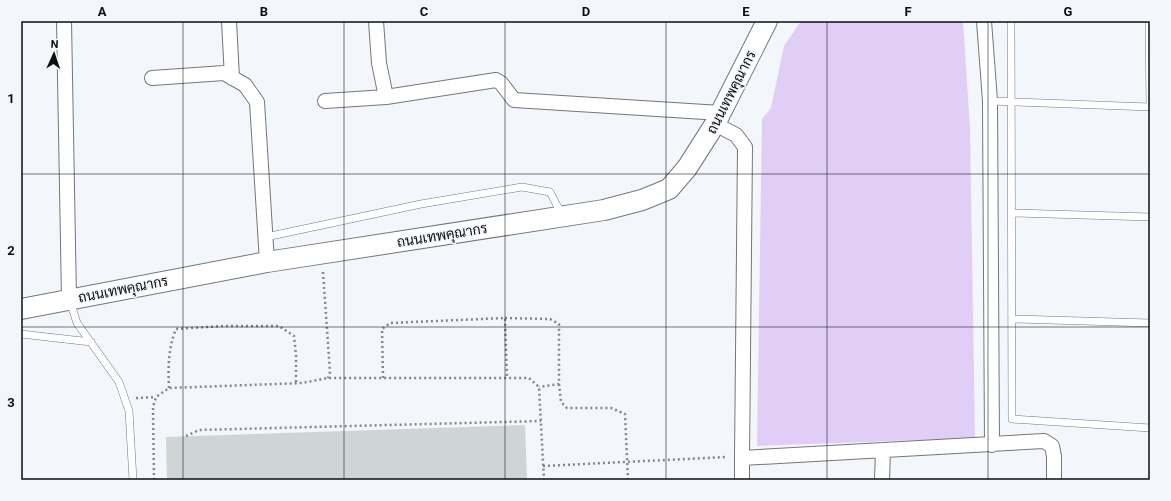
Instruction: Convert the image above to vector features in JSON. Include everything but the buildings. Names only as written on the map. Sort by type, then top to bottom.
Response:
[{"type":"main road","name":"ถนนเทพคุณากร","points":[[21,309],[267,262],[604,210],[642,200],[669,189],[687,168],[718,119],[767,21]]},
{"type":"street","points":[[64,21],[69,299]]},
{"type":"street","points":[[229,21],[232,78]]},
{"type":"street","points":[[376,21],[379,62],[386,97]]},
{"type":"street","points":[[984,21],[990,101],[992,445]]},
{"type":"street","points":[[152,78],[224,73],[245,86],[257,102],[267,262]]},
{"type":"street","points":[[325,101],[386,97],[496,80],[501,83],[514,100],[718,119],[736,134],[744,147],[742,480]]},
{"type":"street","points":[[742,457],[992,445],[1044,441],[1052,446],[1054,456],[1054,480]]},
{"type":"street","points":[[882,480],[883,450]]},
{"type":"lane","points":[[1011,21],[1012,419],[1150,428]]},
{"type":"lane","points":[[990,101],[1150,107],[1150,21]]},
{"type":"lane","points":[[266,237],[421,204],[522,187],[550,192],[562,216]]},
{"type":"lane","points":[[1012,213],[1150,217]]},
{"type":"lane","points":[[69,299],[78,324],[120,382],[129,411],[133,480]]},
{"type":"lane","points":[[1012,319],[1150,323]]},
{"type":"lane","points":[[21,334],[91,342]]},
{"type":"path","points":[[321,254],[330,372],[328,378]]},
{"type":"path","points":[[383,378],[382,329],[390,323],[505,318],[550,319],[559,324],[561,402],[567,408],[611,408],[625,414],[628,480]]},
{"type":"path","points":[[505,318],[507,378]]},
{"type":"path","points":[[169,388],[168,364],[172,340],[176,329],[223,326],[279,326],[294,336],[296,354],[296,383]]},
{"type":"path","points":[[125,398],[156,397],[169,388],[296,383],[328,378],[529,378],[539,387],[544,480]]},
{"type":"path","points":[[539,387],[560,384]]},
{"type":"path","points":[[154,480],[152,407],[156,397]]},
{"type":"path","points":[[186,436],[200,430],[541,422]]},
{"type":"path","points":[[543,466],[742,457]]},
{"type":"shaded area","points":[[801,21],[963,21],[970,129],[975,438],[757,446],[762,119],[771,108],[784,46]]}]
